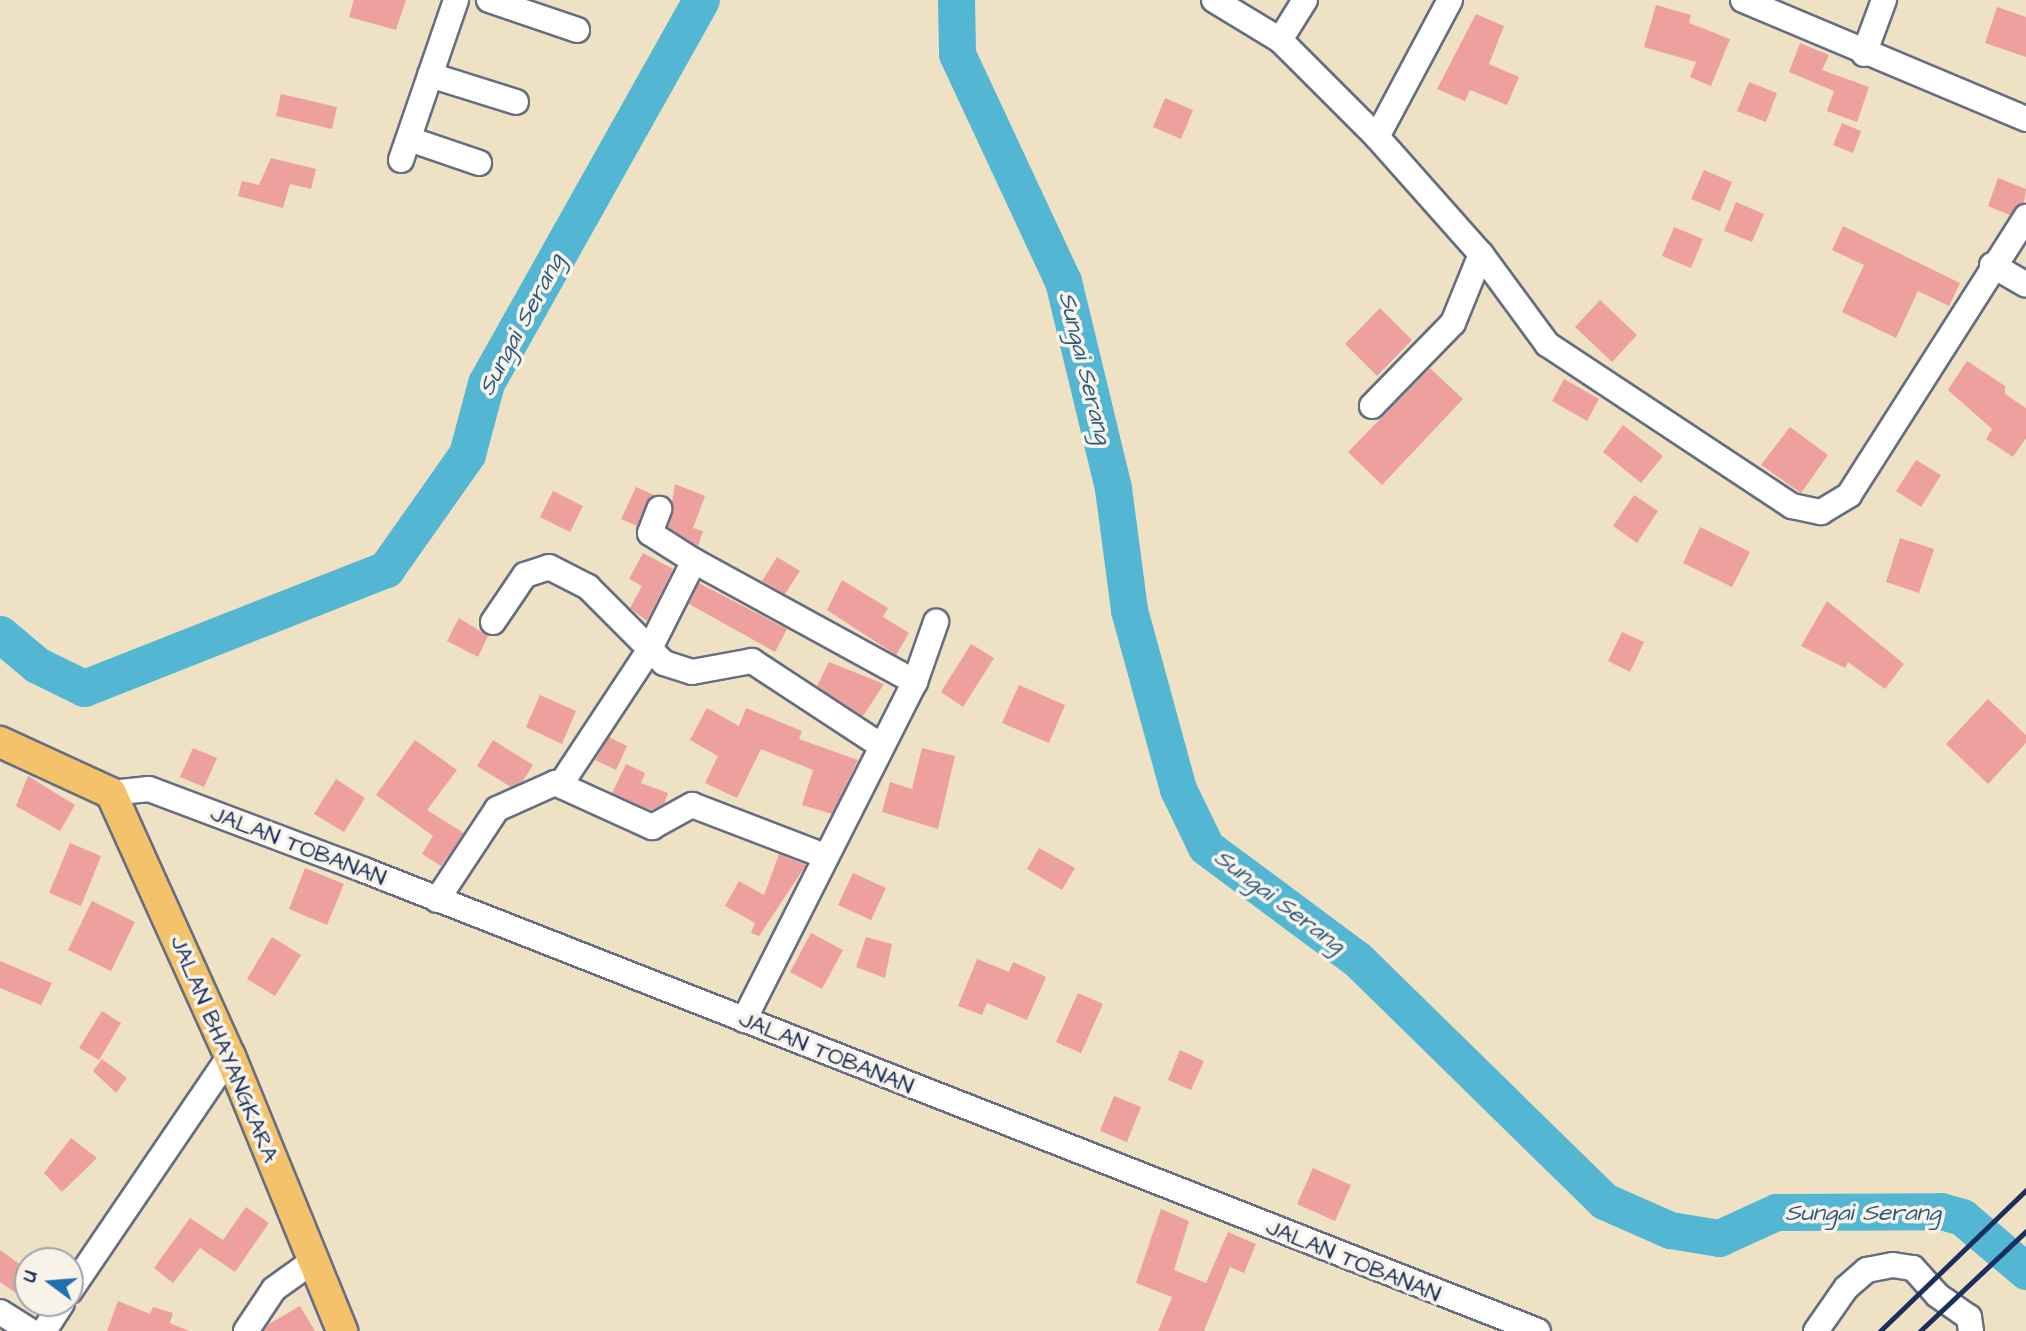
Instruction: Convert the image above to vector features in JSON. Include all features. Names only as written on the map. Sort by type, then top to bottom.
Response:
[{"type":"main road","points":[[0,742],[100,786]]},
{"type":"main road","name":"JALAN BHAYANGKARA","points":[[100,786],[230,1056],[342,1331]]},
{"type":"street","points":[[456,0],[405,149],[479,163]]},
{"type":"street","points":[[489,0],[577,30]]},
{"type":"street","points":[[1213,0],[1280,40],[1377,137],[1481,254],[1547,344],[1792,506],[1821,512],[1849,495],[1992,265],[2026,217]]},
{"type":"street","points":[[1280,40],[1305,0]]},
{"type":"street","points":[[1377,137],[1450,0]]},
{"type":"street","points":[[1742,0],[1864,54],[2026,119]]},
{"type":"street","points":[[1864,54],[1884,0]]},
{"type":"street","points":[[430,75],[516,102]]},
{"type":"street","points":[[1372,406],[1453,323],[1481,254]]},
{"type":"street","points":[[1992,265],[2026,285]]},
{"type":"street","points":[[659,509],[650,533],[694,561],[915,682]]},
{"type":"street","points":[[437,900],[496,809],[561,784],[648,652],[694,561]]},
{"type":"street","points":[[493,622],[524,575],[549,567],[588,587],[648,652],[692,672],[752,661],[880,744]]},
{"type":"street","points":[[744,1020],[880,744],[915,682],[936,622]]},
{"type":"street","points":[[561,784],[652,827],[692,805],[825,856]]},
{"type":"street","name":"JALAN TOBANAN","points":[[100,786],[149,789],[1538,1331]]},
{"type":"street","points":[[84,1271],[230,1056]]},
{"type":"street","points":[[247,1331],[274,1289],[313,1261]]},
{"type":"street","points":[[1816,1331],[1853,1282],[1867,1270],[1893,1265],[1913,1268],[1937,1295],[1969,1317],[1970,1331]]},
{"type":"street","points":[[0,1312],[31,1331]]},
{"type":"building","points":[[354,0],[406,0],[396,30],[349,17]]},
{"type":"building","points":[[1656,5],[1691,15],[1689,23],[1730,39],[1711,86],[1690,77],[1696,62],[1644,47]]},
{"type":"building","points":[[1997,7],[2026,17],[2026,57],[1985,43]]},
{"type":"building","points":[[1476,14],[1504,26],[1489,64],[1519,77],[1507,105],[1470,90],[1465,101],[1437,89]]},
{"type":"building","points":[[1800,43],[1829,55],[1822,70],[1869,87],[1857,122],[1827,111],[1834,91],[1789,72]]},
{"type":"building","points":[[1749,82],[1777,93],[1766,122],[1737,111]]},
{"type":"building","points":[[281,94],[337,107],[332,129],[276,116]]},
{"type":"building","points":[[1165,98],[1193,110],[1181,139],[1153,127]]},
{"type":"building","points":[[1842,123],[1861,131],[1853,153],[1833,145]]},
{"type":"building","points":[[271,158],[316,169],[311,189],[290,184],[283,208],[238,196],[242,181],[259,185]]},
{"type":"building","points":[[1704,170],[1732,182],[1720,211],[1691,199]]},
{"type":"building","points":[[1998,178],[2026,189],[2024,203],[2010,215],[1988,206]]},
{"type":"building","points":[[1736,202],[1764,214],[1752,242],[1724,231]]},
{"type":"building","points":[[1843,226],[1960,283],[1949,306],[1918,291],[1896,338],[1842,312],[1864,265],[1832,250]]},
{"type":"building","points":[[1674,227],[1703,239],[1691,268],[1662,256]]},
{"type":"building","points":[[1600,300],[1637,335],[1612,362],[1575,327]]},
{"type":"building","points":[[1380,308],[1412,340],[1377,376],[1345,344]]},
{"type":"building","points":[[1967,361],[2005,386],[2005,394],[2026,408],[2026,438],[2013,457],[1986,439],[1992,429],[1948,390]]},
{"type":"building","points":[[1430,368],[1463,399],[1382,485],[1348,452]]},
{"type":"building","points":[[1564,379],[1599,399],[1587,421],[1552,401]]},
{"type":"building","points":[[1623,425],[1663,456],[1641,483],[1603,452]]},
{"type":"building","points":[[1790,427],[1828,455],[1801,493],[1761,465]]},
{"type":"building","points":[[1916,460],[1941,475],[1921,507],[1896,491]]},
{"type":"building","points":[[675,484],[705,496],[693,528],[703,531],[698,546],[668,527]]},
{"type":"building","points":[[636,487],[654,495],[637,526],[621,519]]},
{"type":"building","points":[[553,491],[583,506],[570,532],[540,517]]},
{"type":"building","points":[[1634,495],[1658,511],[1637,543],[1613,526]]},
{"type":"building","points":[[1700,527],[1750,552],[1732,587],[1683,563]]},
{"type":"building","points":[[1900,538],[1934,549],[1919,593],[1886,582]]},
{"type":"building","points":[[643,553],[673,569],[647,621],[630,608],[642,586],[629,579]]},
{"type":"building","points":[[777,557],[800,571],[785,594],[762,581]]},
{"type":"building","points":[[842,580],[888,608],[883,617],[909,633],[896,655],[827,610]]},
{"type":"building","points":[[699,583],[787,629],[775,652],[689,604]]},
{"type":"building","points":[[1827,601],[1904,664],[1885,689],[1848,662],[1845,668],[1801,646]]},
{"type":"building","points":[[459,618],[488,636],[478,657],[447,641]]},
{"type":"building","points":[[1622,632],[1644,642],[1630,672],[1608,661]]},
{"type":"building","points":[[971,644],[994,658],[963,707],[941,692]]},
{"type":"building","points":[[829,662],[884,684],[863,716],[817,686]]},
{"type":"building","points":[[1019,685],[1065,705],[1049,743],[1002,723]]},
{"type":"building","points":[[540,695],[576,711],[562,744],[526,727]]},
{"type":"building","points":[[1988,699],[2026,735],[2026,743],[1988,784],[1946,744]]},
{"type":"building","points":[[707,708],[739,726],[746,708],[802,731],[799,739],[858,760],[832,814],[802,805],[813,770],[761,749],[737,798],[705,783],[718,756],[690,740]]},
{"type":"building","points":[[609,737],[627,746],[616,770],[595,760]]},
{"type":"building","points":[[415,740],[457,770],[427,810],[464,833],[441,866],[422,854],[433,836],[376,795]]},
{"type":"building","points":[[493,740],[533,765],[523,781],[511,787],[477,766]]},
{"type":"building","points":[[193,748],[217,758],[204,787],[180,777]]},
{"type":"building","points":[[922,748],[955,756],[938,829],[882,812],[890,782],[912,789]]},
{"type":"building","points":[[626,764],[645,773],[641,783],[668,793],[664,804],[651,810],[612,793]]},
{"type":"building","points":[[28,776],[75,805],[60,831],[16,806]]},
{"type":"building","points":[[336,779],[365,798],[344,832],[314,814]]},
{"type":"building","points":[[70,843],[101,856],[81,906],[49,893]]},
{"type":"building","points":[[1039,848],[1075,868],[1062,890],[1027,869]]},
{"type":"building","points":[[779,854],[806,865],[759,936],[751,933],[755,923],[725,906],[739,881],[764,895]]},
{"type":"building","points":[[305,868],[344,884],[327,925],[289,909]]},
{"type":"building","points":[[853,873],[886,888],[871,920],[838,905]]},
{"type":"building","points":[[92,901],[135,922],[111,971],[68,950]]},
{"type":"building","points":[[811,933],[843,950],[822,989],[790,972]]},
{"type":"building","points":[[272,937],[301,955],[275,996],[247,979]]},
{"type":"building","points":[[866,937],[892,944],[885,978],[856,967]]},
{"type":"building","points":[[977,959],[1009,972],[1013,962],[1046,977],[1027,1020],[987,1003],[982,1015],[958,1006]]},
{"type":"building","points":[[0,961],[52,983],[41,1005],[0,988]]},
{"type":"building","points":[[1078,993],[1103,1004],[1081,1053],[1056,1042]]},
{"type":"building","points":[[102,1011],[121,1023],[99,1060],[79,1048]]},
{"type":"building","points":[[1180,1050],[1204,1061],[1191,1090],[1168,1080]]},
{"type":"building","points":[[102,1059],[127,1078],[116,1093],[93,1071]]},
{"type":"building","points":[[1114,1096],[1141,1107],[1127,1142],[1100,1131]]},
{"type":"building","points":[[71,1138],[97,1158],[62,1192],[44,1173]]},
{"type":"building","points":[[1313,1168],[1351,1185],[1335,1221],[1297,1204]]},
{"type":"building","points":[[246,1207],[269,1223],[235,1272],[200,1248],[173,1283],[154,1268],[190,1218],[223,1240]]},
{"type":"building","points":[[1161,1209],[1189,1221],[1174,1270],[1206,1283],[1228,1232],[1256,1244],[1244,1273],[1230,1267],[1204,1331],[1158,1331],[1172,1297],[1136,1283]]},
{"type":"building","points":[[0,1250],[14,1260],[14,1292],[0,1282]]},
{"type":"building","points":[[118,1301],[150,1314],[153,1307],[173,1313],[170,1323],[189,1331],[107,1331]]},
{"type":"building","points":[[300,1306],[315,1331],[264,1331],[269,1324]]},
{"type":"waterway","name":"Sungai Serang","points":[[0,634],[37,665],[84,688],[386,569],[467,454],[486,383],[701,0]]},
{"type":"waterway","name":"Sungai Serang","points":[[956,0],[957,54],[1063,281],[1113,488],[1129,610],[1178,789],[1206,847],[1357,959],[1604,1201],[1670,1230],[1719,1238],[1776,1212],[1941,1211],[1962,1217],[2026,1271]]},
{"type":"railway","points":[[1880,1331],[2026,1190]]},
{"type":"railway","points":[[1920,1331],[2026,1231]]}]
